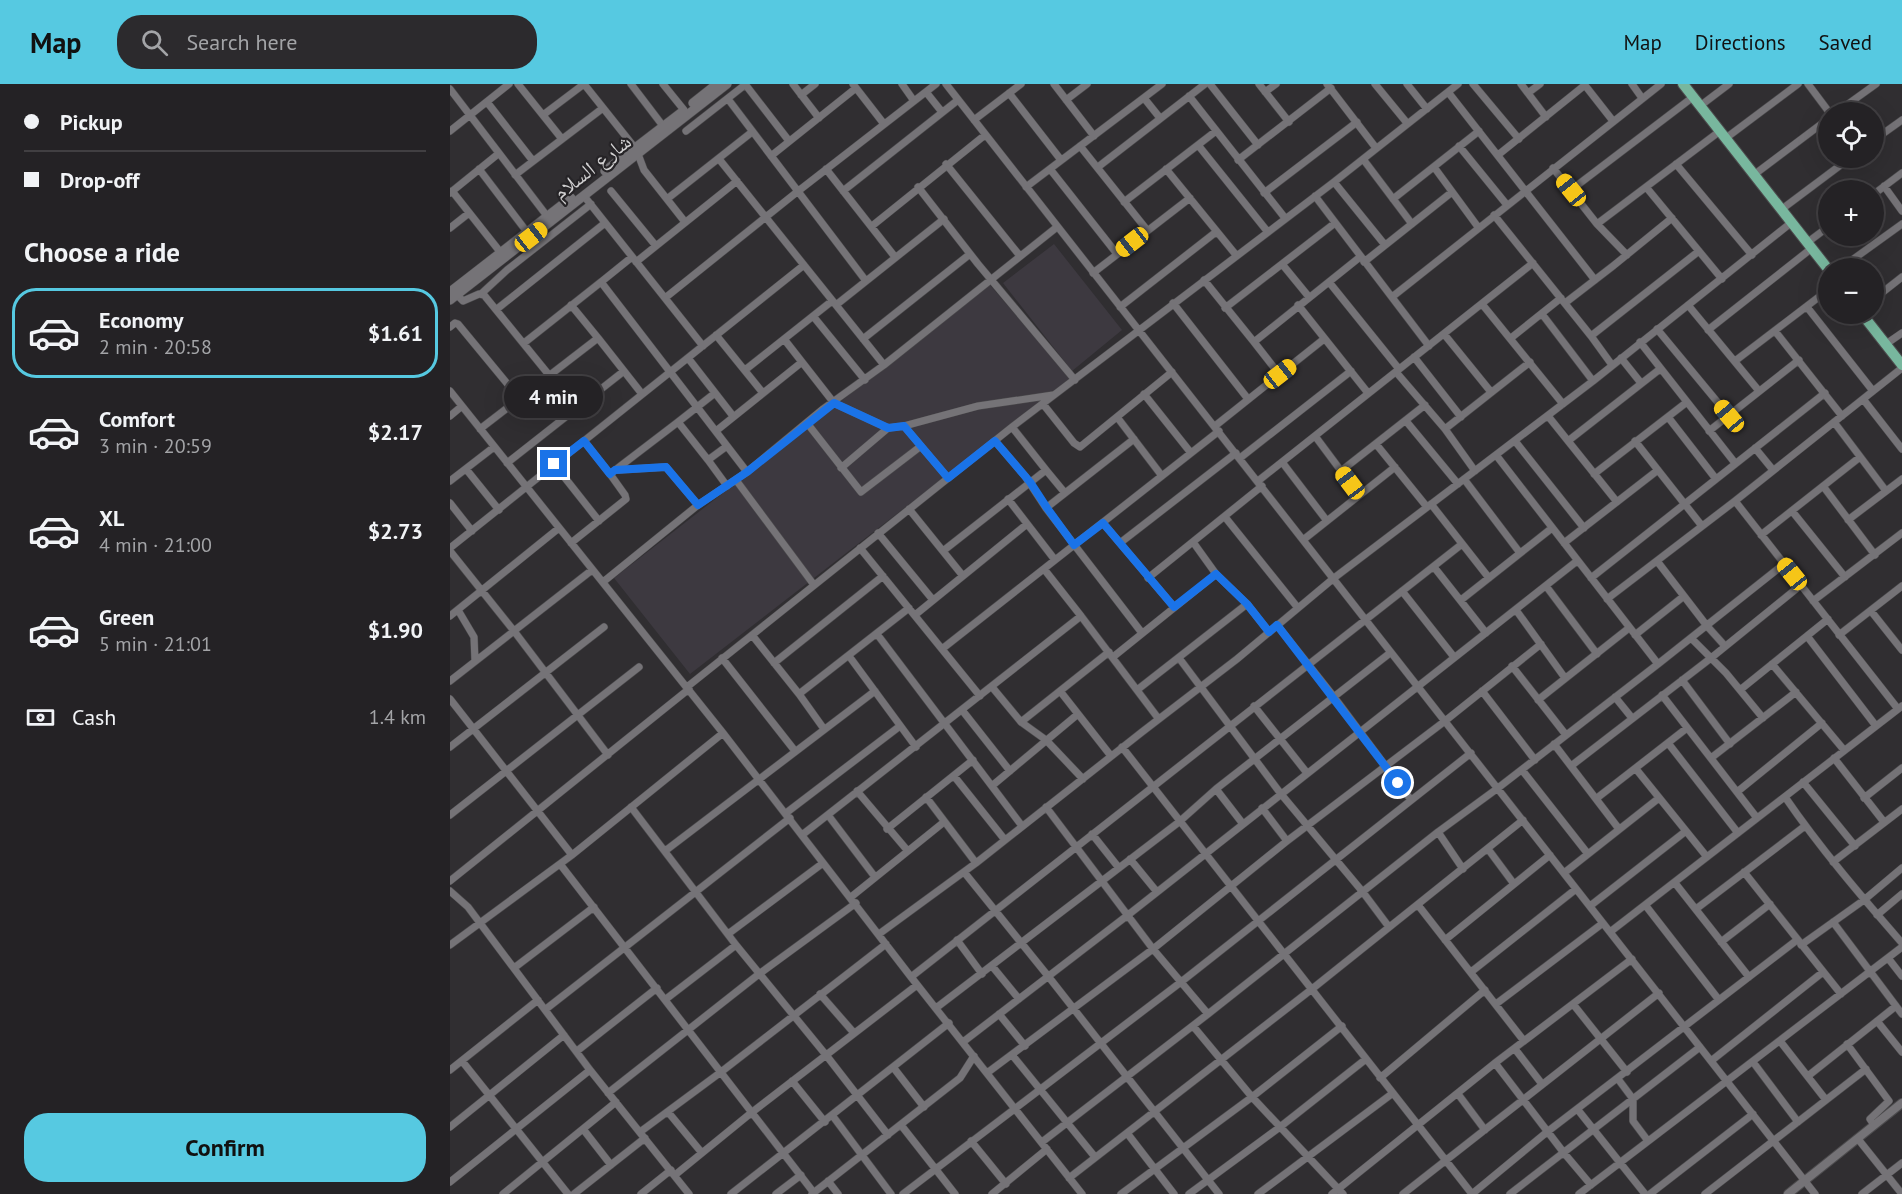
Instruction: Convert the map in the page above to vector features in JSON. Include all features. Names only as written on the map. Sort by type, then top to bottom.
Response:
[{"type":"highway","points":[[1683,84],[1820,258]]},
{"type":"highway","points":[[1870,324],[1902,367]]},
{"type":"main road","name":"شارع السلام","points":[[452,296],[584,196],[663,126],[717,84]]},
{"type":"main road","name":"شارع السلام","points":[[452,296],[547,216],[727,84]]},
{"type":"street","points":[[450,131],[488,102],[499,87],[509,84]]},
{"type":"street","points":[[518,84],[562,139]]},
{"type":"street","points":[[543,115],[584,84],[636,151],[644,170],[685,222]]},
{"type":"street","points":[[631,84],[663,126]]},
{"type":"street","points":[[663,84],[684,110]]},
{"type":"street","points":[[687,131],[746,84],[789,141]]},
{"type":"street","points":[[794,84],[819,118]]},
{"type":"street","points":[[801,95],[815,84]]},
{"type":"street","points":[[902,84],[914,101]]},
{"type":"street","points":[[665,298],[936,84]]},
{"type":"street","points":[[974,120],[1021,84]]},
{"type":"street","points":[[1054,84],[1094,136]]},
{"type":"street","points":[[1066,100],[1088,84]]},
{"type":"street","points":[[1026,187],[1162,84]]},
{"type":"street","points":[[1098,167],[1205,84]]},
{"type":"street","points":[[1210,84],[1258,146]]},
{"type":"street","points":[[1258,84],[1289,122]]},
{"type":"street","points":[[1265,92],[1275,84]]},
{"type":"street","points":[[1375,84],[1407,123]]},
{"type":"street","points":[[1407,84],[1426,109]]},
{"type":"street","points":[[450,881],[608,755],[722,658],[1012,427],[1334,182],[1458,84]]},
{"type":"street","points":[[1473,84],[1519,139]]},
{"type":"street","points":[[1521,84],[1546,117]]},
{"type":"street","points":[[1528,93],[1540,84]]},
{"type":"street","points":[[1632,84],[1642,98]]},
{"type":"street","points":[[1392,297],[1661,84]]},
{"type":"street","points":[[1571,190],[1697,101],[1729,84]]},
{"type":"street","points":[[1597,224],[1676,164],[1798,84]]},
{"type":"street","points":[[1808,84],[1821,102]]},
{"type":"street","points":[[948,85],[1815,1194]]},
{"type":"street","points":[[1498,155],[1585,85],[1613,121]]},
{"type":"street","points":[[1850,102],[1871,85]]},
{"type":"street","points":[[771,156],[855,86],[884,124]]},
{"type":"street","points":[[1238,159],[1289,122],[1329,86],[1376,148]]},
{"type":"street","points":[[450,88],[547,216]]},
{"type":"street","points":[[926,92],[942,112]]},
{"type":"street","points":[[1448,92],[1595,280]]},
{"type":"street","points":[[1009,93],[1061,160]]},
{"type":"street","points":[[1189,96],[1285,218]]},
{"type":"street","points":[[1144,98],[1160,118]]},
{"type":"street","points":[[728,99],[866,281]]},
{"type":"street","points":[[843,191],[958,100]]},
{"type":"street","points":[[488,102],[533,161]]},
{"type":"street","points":[[515,176],[603,108]]},
{"type":"street","points":[[1264,193],[1358,122]]},
{"type":"street","points":[[1884,134],[1901,124]]},
{"type":"street","points":[[1755,174],[1818,127]]},
{"type":"street","points":[[1125,202],[1216,131]]},
{"type":"street","points":[[1393,199],[1479,131]]},
{"type":"street","points":[[667,200],[752,132]]},
{"type":"street","points":[[872,226],[946,164],[985,135]]},
{"type":"street","points":[[1198,145],[1267,231]]},
{"type":"street","points":[[1080,146],[1147,230]]},
{"type":"street","points":[[1459,146],[1507,205]]},
{"type":"street","points":[[498,154],[451,192],[501,253]]},
{"type":"street","points":[[719,159],[884,365]]},
{"type":"street","points":[[1363,159],[1412,224]]},
{"type":"street","points":[[946,164],[1020,256]]},
{"type":"street","points":[[1676,164],[1752,255]]},
{"type":"street","points":[[1434,167],[1478,227]]},
{"type":"street","points":[[1553,168],[1597,224],[1627,255]]},
{"type":"street","points":[[1782,209],[1837,168]]},
{"type":"street","points":[[479,169],[527,232]]},
{"type":"street","points":[[826,169],[895,257]]},
{"type":"street","points":[[1050,169],[1117,254]]},
{"type":"street","points":[[1166,169],[1236,255]]},
{"type":"street","points":[[1902,173],[1884,186],[1902,211]]},
{"type":"street","points":[[524,343],[601,282],[656,246],[737,181]]},
{"type":"street","points":[[1334,182],[1385,245]]},
{"type":"street","points":[[918,187],[970,254],[1075,380]]},
{"type":"street","points":[[1646,187],[1722,279]]},
{"type":"street","points":[[611,191],[656,246]]},
{"type":"street","points":[[1254,342],[1309,297],[1385,245],[1452,192]]},
{"type":"street","points":[[584,196],[703,346]]},
{"type":"street","points":[[1315,196],[1429,346]]},
{"type":"street","points":[[1093,273],[1190,198]]},
{"type":"street","points":[[452,296],[465,300],[481,294],[507,270],[591,204]]},
{"type":"street","points":[[450,228],[469,213]]},
{"type":"street","points":[[1494,215],[1612,365]]},
{"type":"street","points":[[1511,338],[1542,314],[1595,280],[1672,218]]},
{"type":"street","points":[[745,370],[813,316],[866,281],[944,219]]},
{"type":"street","points":[[879,934],[976,863],[1158,718],[1201,687],[1334,578],[1548,416],[1792,222]]},
{"type":"street","points":[[497,309],[605,223]]},
{"type":"street","points":[[1225,308],[1335,223]]},
{"type":"street","points":[[1855,258],[1902,224]]},
{"type":"street","points":[[603,582],[698,505],[747,472],[865,380],[1057,227]]},
{"type":"street","points":[[1120,307],[1216,232]]},
{"type":"street","points":[[1708,330],[1818,237]]},
{"type":"street","points":[[1591,336],[1699,251]]},
{"type":"street","points":[[863,339],[970,254]]},
{"type":"street","points":[[1148,578],[1225,517],[1282,462],[1533,263]]},
{"type":"street","points":[[1282,264],[1309,297]]},
{"type":"street","points":[[608,755],[450,549],[804,265]]},
{"type":"street","points":[[1884,291],[1902,277]]},
{"type":"street","points":[[1204,280],[1280,374]]},
{"type":"street","points":[[601,282],[747,472]]},
{"type":"street","points":[[1329,282],[1445,429],[1475,471]]},
{"type":"street","points":[[481,294],[497,309],[549,375]]},
{"type":"street","points":[[1735,361],[1818,298]]},
{"type":"street","points":[[1173,303],[1248,399]]},
{"type":"street","points":[[1482,304],[1563,404]]},
{"type":"street","points":[[571,305],[642,394]]},
{"type":"street","points":[[1688,305],[1759,391]]},
{"type":"street","points":[[1298,306],[1368,393]]},
{"type":"street","points":[[1807,307],[1873,391]]},
{"type":"street","points":[[1542,314],[1593,381]]},
{"type":"street","points":[[813,316],[865,380]]},
{"type":"street","points":[[450,327],[455,323],[458,324],[519,398]]},
{"type":"street","points":[[1657,329],[1729,416]]},
{"type":"street","points":[[1776,331],[1842,416]]},
{"type":"street","points":[[1886,344],[1902,333]]},
{"type":"street","points":[[1444,334],[1491,392]]},
{"type":"street","points":[[716,335],[763,393]]},
{"type":"street","points":[[480,429],[598,338]]},
{"type":"street","points":[[784,339],[834,403],[888,428],[904,426],[978,406],[1056,395]]},
{"type":"street","points":[[942,649],[1191,453],[1248,399],[1324,339]]},
{"type":"street","points":[[1640,342],[1735,463]]},
{"type":"street","points":[[1414,357],[1461,417]]},
{"type":"street","points":[[688,358],[734,417]]},
{"type":"street","points":[[1621,358],[1641,383]]},
{"type":"street","points":[[1709,431],[1799,360]]},
{"type":"street","points":[[716,431],[802,362]]},
{"type":"street","points":[[1445,429],[1530,362]]},
{"type":"street","points":[[1607,599],[1735,501],[1902,367]]},
{"type":"street","points":[[1568,441],[1660,369]]},
{"type":"street","points":[[1120,543],[1351,371]]},
{"type":"street","points":[[507,463],[624,372]]},
{"type":"street","points":[[1043,404],[1079,447],[1172,372]]},
{"type":"street","points":[[450,391],[759,778],[917,985],[1042,1142],[1078,1193]]},
{"type":"street","points":[[613,472],[715,393]]},
{"type":"street","points":[[1591,578],[1825,393]]},
{"type":"street","points":[[1144,394],[1191,453]]},
{"type":"street","points":[[1863,399],[1902,449]]},
{"type":"street","points":[[1594,474],[1686,402]]},
{"type":"street","points":[[1341,471],[1425,405]]},
{"type":"street","points":[[450,416],[462,406]]},
{"type":"street","points":[[1548,416],[1617,502]]},
{"type":"street","points":[[1117,417],[1162,476]]},
{"type":"street","points":[[1668,417],[1716,479]]},
{"type":"street","points":[[1407,421],[1520,553]]},
{"type":"street","points":[[678,422],[727,486]]},
{"type":"street","points":[[1834,422],[1886,491]]},
{"type":"street","points":[[807,423],[860,491],[921,446]]},
{"type":"street","points":[[904,426],[948,478]]},
{"type":"street","points":[[1012,427],[1065,493]]},
{"type":"street","points":[[841,468],[888,428]]},
{"type":"street","points":[[1315,436],[1359,495]]},
{"type":"street","points":[[1047,508],[1134,439]]},
{"type":"street","points":[[571,543],[626,497],[613,472],[584,441]]},
{"type":"street","points":[[995,441],[1030,482],[1074,545],[1142,633]]},
{"type":"street","points":[[1515,441],[1584,528]]},
{"type":"street","points":[[1635,441],[1702,526]]},
{"type":"street","points":[[1376,444],[1489,578]]},
{"type":"street","points":[[708,460],[727,446]]},
{"type":"street","points":[[450,481],[494,447]]},
{"type":"street","points":[[1755,448],[1773,470]]},
{"type":"street","points":[[1496,455],[1658,664]]},
{"type":"street","points":[[1761,535],[1860,456]]},
{"type":"street","points":[[1282,462],[1327,521]]},
{"type":"street","points":[[554,464],[599,521]]},
{"type":"street","points":[[613,472],[666,467],[698,505]]},
{"type":"street","points":[[1303,540],[1395,467]]},
{"type":"street","points":[[466,468],[499,510]]},
{"type":"street","points":[[943,551],[1046,470]]},
{"type":"street","points":[[1564,543],[1658,470]]},
{"type":"street","points":[[1848,520],[1902,478]]},
{"type":"street","points":[[736,480],[814,585]]},
{"type":"street","points":[[1823,486],[1875,555]]},
{"type":"street","points":[[1008,499],[1055,560]]},
{"type":"street","points":[[1610,932],[1900,708],[1839,635],[1735,501]]},
{"type":"street","points":[[450,503],[472,531]]},
{"type":"street","points":[[909,509],[963,576]]},
{"type":"street","points":[[1792,511],[1845,578]]},
{"type":"street","points":[[1225,517],[1298,608]]},
{"type":"street","points":[[1103,523],[1174,607]]},
{"type":"street","points":[[915,615],[1027,524]]},
{"type":"street","points":[[450,616],[559,528]]},
{"type":"street","points":[[1461,600],[1552,528]]},
{"type":"street","points":[[878,533],[933,600]]},
{"type":"street","points":[[1813,600],[1902,533]]},
{"type":"street","points":[[1193,542],[1216,574],[1247,604],[1269,632]]},
{"type":"street","points":[[911,977],[1153,788],[1254,705],[1462,544]]},
{"type":"street","points":[[860,548],[980,696]]},
{"type":"street","points":[[963,1042],[1577,561]]},
{"type":"street","points":[[1658,561],[1725,646]]},
{"type":"street","points":[[1042,1142],[1784,564]]},
{"type":"street","points":[[1434,567],[1486,633]]},
{"type":"street","points":[[1044,569],[1158,718]]},
{"type":"street","points":[[450,681],[592,570]]},
{"type":"street","points":[[1021,722],[1060,691],[1142,633],[1216,574]]},
{"type":"street","points":[[774,663],[883,576]]},
{"type":"street","points":[[1571,766],[1801,585]]},
{"type":"street","points":[[1546,586],[1597,654]]},
{"type":"street","points":[[1839,635],[1902,587]]},
{"type":"street","points":[[1402,591],[1454,657]]},
{"type":"street","points":[[1635,635],[1684,596]]},
{"type":"street","points":[[1137,690],[1247,604]]},
{"type":"street","points":[[799,694],[909,608]]},
{"type":"street","points":[[458,610],[474,637],[475,661]]},
{"type":"street","points":[[1516,610],[1565,678]]},
{"type":"street","points":[[1871,610],[1902,650]]},
{"type":"street","points":[[802,834],[1081,616]]},
{"type":"street","points":[[1740,690],[1827,619]]},
{"type":"street","points":[[1277,625],[1411,800]]},
{"type":"street","points":[[450,747],[604,627]]},
{"type":"street","points":[[1538,700],[1629,628]]},
{"type":"street","points":[[752,634],[824,729]]},
{"type":"street","points":[[877,634],[1022,826]]},
{"type":"street","points":[[1807,636],[1876,726]]},
{"type":"street","points":[[1691,638],[1763,718]]},
{"type":"street","points":[[987,1073],[1153,949],[1287,841],[1541,644]]},
{"type":"street","points":[[936,1008],[1179,822],[1216,789],[1390,653]]},
{"type":"street","points":[[849,656],[916,747]]},
{"type":"street","points":[[722,658],[795,751]]},
{"type":"street","points":[[1179,658],[1281,794],[1336,858],[1389,927]]},
{"type":"street","points":[[1773,664],[1844,750]]},
{"type":"street","points":[[1512,666],[1566,735]]},
{"type":"street","points":[[450,815],[639,667]]},
{"type":"street","points":[[1682,680],[1730,744]]},
{"type":"street","points":[[992,687],[1021,722],[1046,740],[1083,779]]},
{"type":"street","points":[[665,851],[875,691]]},
{"type":"street","points":[[1060,691],[1111,756]]},
{"type":"street","points":[[1482,691],[1535,760]]},
{"type":"street","points":[[1711,758],[1796,692]]},
{"type":"street","points":[[1662,695],[1757,818]]},
{"type":"street","points":[[1615,697],[1632,718]]},
{"type":"street","points":[[450,699],[572,855]]},
{"type":"street","points":[[1254,705],[1307,773]]},
{"type":"street","points":[[962,710],[1010,771]]},
{"type":"street","points":[[993,785],[1078,714]]},
{"type":"street","points":[[1737,792],[1822,723]]},
{"type":"street","points":[[546,1009],[696,892],[900,726]]},
{"type":"street","points":[[1597,798],[1687,728]]},
{"type":"street","points":[[450,945],[572,855],[723,733]]},
{"type":"street","points":[[1668,743],[1738,833]]},
{"type":"street","points":[[1554,744],[1619,829]]},
{"type":"street","points":[[1122,747],[1472,1194],[1548,1132],[1749,977],[1864,900],[1902,868]]},
{"type":"street","points":[[903,1194],[1181,982],[1471,753]]},
{"type":"street","points":[[1834,758],[1884,822]]},
{"type":"street","points":[[887,828],[973,760]]},
{"type":"street","points":[[1864,798],[1902,768]]},
{"type":"street","points":[[1636,769],[1707,857]]},
{"type":"street","points":[[1522,770],[1588,854]]},
{"type":"street","points":[[954,776],[1005,840]]},
{"type":"street","points":[[1803,782],[1855,846]]},
{"type":"street","points":[[1216,789],[1243,824]]},
{"type":"street","points":[[858,791],[907,850]]},
{"type":"street","points":[[926,797],[976,863]]},
{"type":"street","points":[[1579,1194],[1902,945],[1833,862],[1785,797]]},
{"type":"street","points":[[1564,873],[1659,798]]},
{"type":"street","points":[[631,807],[736,945],[826,1055],[888,1136]]},
{"type":"street","points":[[1046,807],[1153,949],[1208,1014]]},
{"type":"street","points":[[1263,808],[1287,841]]},
{"type":"street","points":[[1833,862],[1902,809]]},
{"type":"street","points":[[828,815],[875,877]]},
{"type":"street","points":[[1069,1178],[1312,989],[1523,820]]},
{"type":"street","points":[[608,1093],[853,900],[875,877],[944,822]]},
{"type":"street","points":[[1695,909],[1805,826]]},
{"type":"street","points":[[1590,906],[1686,831]]},
{"type":"street","points":[[1438,832],[1463,869]]},
{"type":"street","points":[[1092,834],[1119,868]]},
{"type":"street","points":[[1488,849],[1514,884]]},
{"type":"street","points":[[1445,940],[1550,855]]},
{"type":"street","points":[[1130,860],[1157,892]]},
{"type":"street","points":[[728,934],[823,863]]},
{"type":"street","points":[[560,864],[813,1193],[960,1078],[974,1056]]},
{"type":"street","points":[[964,872],[1219,1194]]},
{"type":"street","points":[[1744,872],[1841,994]]},
{"type":"street","points":[[1675,882],[1749,977]]},
{"type":"street","points":[[1471,972],[1576,889]]},
{"type":"street","points":[[450,891],[480,923],[590,1070],[689,1194]]},
{"type":"street","points":[[1877,915],[1902,894]]},
{"type":"street","points":[[1721,942],[1770,904]]},
{"type":"street","points":[[1418,905],[1524,1041]]},
{"type":"street","points":[[1646,906],[1719,1000]]},
{"type":"street","points":[[514,968],[594,907]]},
{"type":"street","points":[[1833,922],[1902,1014]]},
{"type":"street","points":[[1496,1004],[1603,923]]},
{"type":"street","points":[[957,940],[982,974]]},
{"type":"street","points":[[574,1194],[611,1165],[668,1112],[886,944]]},
{"type":"street","points":[[666,999],[736,945]]},
{"type":"street","points":[[1888,958],[1902,976]]},
{"type":"street","points":[[1193,1026],[1338,1192],[1524,1041],[1632,959]]},
{"type":"street","points":[[992,966],[1019,999]]},
{"type":"street","points":[[1711,1061],[1823,972]]},
{"type":"street","points":[[643,1194],[702,1153],[917,985]]},
{"type":"street","points":[[577,1051],[657,988]]},
{"type":"street","points":[[1380,1078],[1485,990]]},
{"type":"street","points":[[1406,1193],[1522,1099],[1659,993]]},
{"type":"street","points":[[820,994],[854,1033]]},
{"type":"street","points":[[450,1070],[538,1000]]},
{"type":"street","points":[[1573,1004],[1627,1071]]},
{"type":"street","points":[[1808,1076],[1896,1005]]},
{"type":"street","points":[[999,1014],[1025,1046]]},
{"type":"street","points":[[1877,1021],[1900,1046]]},
{"type":"street","points":[[731,1194],[949,1023]]},
{"type":"street","points":[[1121,1194],[1342,1026]]},
{"type":"street","points":[[450,1127],[564,1035]]},
{"type":"street","points":[[1780,1041],[1826,1100]]},
{"type":"street","points":[[1847,1044],[1889,1101],[1871,1119],[1874,1125]]},
{"type":"street","points":[[1510,1194],[1700,1047]]},
{"type":"street","points":[[1515,1049],[1542,1084]]},
{"type":"street","points":[[1012,1056],[1095,1158]]},
{"type":"street","points":[[1189,1194],[1280,1127],[1366,1059]]},
{"type":"street","points":[[462,1061],[568,1194]]},
{"type":"street","points":[[1753,1062],[1798,1122]]},
{"type":"street","points":[[1495,1064],[1591,1185]]},
{"type":"street","points":[[893,1067],[924,1107]]},
{"type":"street","points":[[1705,1194],[1866,1069]]},
{"type":"street","points":[[450,1182],[590,1070]]},
{"type":"street","points":[[1618,1079],[1633,1099],[1633,1121],[1648,1141]]},
{"type":"street","points":[[792,1081],[825,1122]]},
{"type":"street","points":[[1258,1194],[1393,1093]]},
{"type":"street","points":[[1458,1094],[1485,1130]]},
{"type":"street","points":[[503,1194],[616,1102]]},
{"type":"street","points":[[1788,1194],[1902,1103]]},
{"type":"street","points":[[1578,1110],[1645,1194]]},
{"type":"street","points":[[668,1112],[702,1153]]},
{"type":"street","points":[[1650,1194],[1753,1114]]},
{"type":"street","points":[[832,1115],[891,1194]]},
{"type":"street","points":[[902,1125],[955,1194]]},
{"type":"street","points":[[583,1129],[611,1165]]},
{"type":"street","points":[[1127,1133],[1174,1194]]},
{"type":"street","points":[[1858,1138],[1902,1194]]},
{"type":"street","points":[[971,1141],[1006,1184]]},
{"type":"street","points":[[992,1194],[1047,1149]]},
{"type":"street","points":[[1862,1194],[1902,1162]]},
{"type":"street","points":[[776,1194],[801,1175]]},
{"type":"street","points":[[828,1181],[838,1194]]},
{"type":"shaded area","points":[[1054,244],[1122,330],[1072,371],[1003,283]]},
{"type":"shaded area","points":[[990,285],[1071,379],[690,674],[614,578]]},
{"type":"route","points":[[554,464],[584,441],[610,474],[615,470],[666,467],[698,505],[747,472],[834,403],[888,428],[904,426],[948,478],[995,441],[1030,482],[1074,545],[1103,523],[1174,607],[1216,574],[1247,604],[1269,632],[1277,625],[1398,783]]}]
